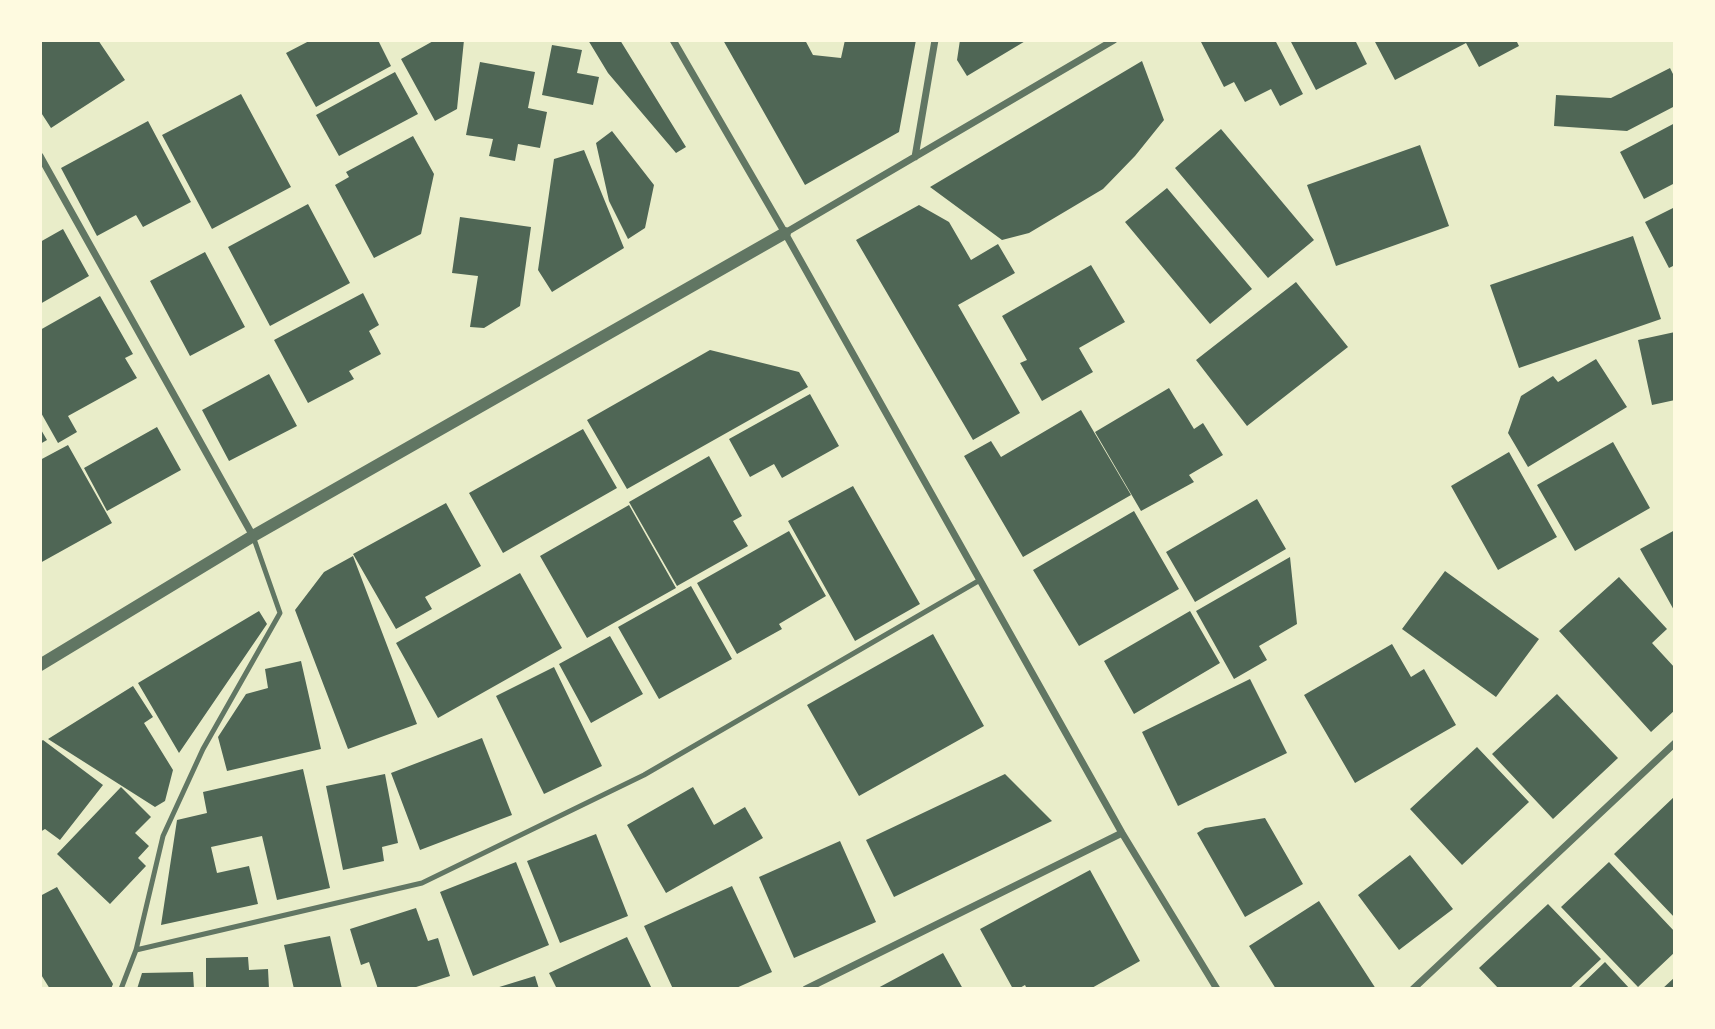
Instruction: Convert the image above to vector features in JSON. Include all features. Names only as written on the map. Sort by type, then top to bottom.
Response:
[{"type":"street","points":[[673,40],[785,233],[1122,833],[1217,989]]},
{"type":"street","points":[[915,157],[935,40]]},
{"type":"street","points":[[40,665],[253,536],[785,233],[1114,40]]},
{"type":"street","points":[[40,156],[253,536]]},
{"type":"street","points":[[1413,989],[1675,743]]},
{"type":"street","points":[[806,989],[1122,833]]},
{"type":"lane","points":[[121,989],[136,950],[163,836],[203,748],[280,613],[253,536]]},
{"type":"lane","points":[[136,950],[422,883],[644,775],[980,580]]},
{"type":"building","points":[[40,40],[98,40],[125,80],[51,128],[40,111]]},
{"type":"building","points":[[311,40],[378,40],[391,66],[316,107],[286,53]]},
{"type":"building","points":[[435,40],[464,40],[457,109],[435,121],[401,59]]},
{"type":"building","points":[[588,40],[620,40],[686,147],[676,153],[608,73]]},
{"type":"building","points":[[723,40],[805,40],[813,55],[841,58],[845,40],[916,40],[899,132],[805,185]]},
{"type":"building","points":[[960,40],[1027,40],[967,76],[957,60]]},
{"type":"building","points":[[1200,40],[1275,40],[1303,94],[1280,106],[1271,89],[1245,102],[1234,82],[1224,87]]},
{"type":"building","points":[[1290,40],[1355,40],[1367,64],[1316,90]]},
{"type":"building","points":[[1374,40],[1516,40],[1519,46],[1479,67],[1466,43],[1395,80]]},
{"type":"building","points":[[552,45],[582,50],[577,73],[599,77],[593,105],[542,95]]},
{"type":"building","points":[[1142,61],[1164,120],[1135,156],[1103,189],[1029,233],[1002,240],[930,187]]},
{"type":"building","points":[[480,62],[535,72],[528,108],[547,112],[540,148],[518,144],[515,161],[489,156],[493,139],[466,135]]},
{"type":"building","points":[[1670,68],[1675,78],[1675,106],[1627,131],[1554,126],[1556,95],[1611,98]]},
{"type":"building","points":[[395,72],[418,114],[339,156],[316,115]]},
{"type":"building","points":[[241,94],[291,187],[212,229],[162,135]]},
{"type":"building","points":[[148,121],[191,202],[143,227],[136,215],[97,236],[61,168]]},
{"type":"building","points":[[1675,123],[1675,183],[1644,199],[1620,152]]},
{"type":"building","points":[[1221,129],[1314,240],[1268,278],[1175,168]]},
{"type":"building","points":[[612,131],[654,185],[645,228],[628,239],[609,201],[596,143]]},
{"type":"building","points":[[413,136],[434,174],[421,234],[374,258],[335,185],[349,177],[346,172]]},
{"type":"building","points":[[1420,145],[1449,226],[1336,266],[1307,185]]},
{"type":"building","points":[[584,150],[624,248],[552,292],[538,270],[554,159]]},
{"type":"building","points":[[1167,188],[1252,289],[1210,324],[1125,222]]},
{"type":"building","points":[[308,204],[350,283],[270,326],[228,247]]},
{"type":"building","points":[[919,205],[949,222],[971,260],[998,244],[1015,273],[958,305],[1020,413],[973,440],[856,240]]},
{"type":"building","points":[[1675,207],[1675,265],[1669,268],[1645,222]]},
{"type":"building","points":[[460,217],[531,227],[520,306],[484,328],[470,327],[478,276],[452,273]]},
{"type":"building","points":[[63,229],[89,276],[40,304],[40,242]]},
{"type":"building","points":[[1633,236],[1661,319],[1519,368],[1490,285]]},
{"type":"building","points":[[205,252],[245,327],[190,356],[150,281]]},
{"type":"building","points":[[1091,265],[1125,322],[1079,348],[1093,372],[1042,401],[1020,363],[1027,360],[1002,316]]},
{"type":"building","points":[[1296,282],[1348,347],[1247,426],[1196,360]]},
{"type":"building","points":[[363,293],[379,325],[369,331],[381,354],[349,371],[354,379],[308,403],[274,340]]},
{"type":"building","points":[[100,296],[133,354],[125,358],[137,378],[68,416],[77,432],[58,443],[40,411],[40,330]]},
{"type":"building","points":[[1675,332],[1675,400],[1652,405],[1638,340]]},
{"type":"building","points":[[710,350],[799,372],[808,387],[627,489],[587,420]]},
{"type":"building","points":[[1596,359],[1627,407],[1528,467],[1508,433],[1521,396],[1553,376],[1558,382]]},
{"type":"building","points":[[269,374],[297,426],[229,461],[202,410]]},
{"type":"building","points":[[1169,388],[1194,429],[1203,423],[1223,455],[1189,475],[1194,482],[1141,511],[1095,432]]},
{"type":"building","points":[[810,394],[839,446],[782,478],[774,464],[750,477],[729,439]]},
{"type":"building","points":[[1081,410],[1131,495],[1023,557],[964,456],[991,441],[1001,457]]},
{"type":"building","points":[[157,427],[181,470],[107,511],[84,468]]},
{"type":"building","points":[[40,428],[47,440],[40,444]]},
{"type":"building","points":[[583,429],[617,488],[503,553],[469,493]]},
{"type":"building","points":[[1613,442],[1650,508],[1575,551],[1537,485]]},
{"type":"building","points":[[68,445],[112,523],[40,563],[40,460]]},
{"type":"building","points":[[1509,452],[1557,537],[1498,570],[1451,486]]},
{"type":"building","points":[[709,456],[742,516],[733,521],[748,546],[677,586],[629,502]]},
{"type":"building","points":[[853,486],[920,604],[855,641],[788,521]]},
{"type":"building","points":[[1257,499],[1286,549],[1195,602],[1166,552]]},
{"type":"building","points":[[446,503],[481,566],[425,597],[432,609],[396,629],[353,554]]},
{"type":"building","points":[[629,505],[676,588],[587,638],[540,556]]},
{"type":"building","points":[[1134,511],[1179,589],[1079,646],[1033,570]]},
{"type":"building","points":[[1675,530],[1675,612],[1640,549]]},
{"type":"building","points":[[789,531],[826,596],[779,624],[782,629],[737,654],[697,583]]},
{"type":"building","points":[[353,556],[417,724],[348,749],[295,610],[324,572]]},
{"type":"building","points":[[1290,557],[1297,624],[1259,646],[1267,660],[1234,679],[1196,611]]},
{"type":"building","points":[[1445,571],[1539,639],[1496,697],[1402,629]]},
{"type":"building","points":[[520,573],[562,648],[438,718],[396,643]]},
{"type":"building","points":[[1619,577],[1667,629],[1652,643],[1675,668],[1675,710],[1651,732],[1559,631]]},
{"type":"building","points":[[691,586],[732,659],[659,699],[618,627]]},
{"type":"building","points":[[259,611],[267,624],[179,753],[138,683]]},
{"type":"building","points":[[1190,611],[1220,663],[1134,714],[1104,661]]},
{"type":"building","points":[[933,634],[984,726],[859,796],[807,705]]},
{"type":"building","points":[[610,636],[643,694],[591,723],[559,664]]},
{"type":"building","points":[[1392,644],[1411,677],[1424,669],[1456,725],[1355,783],[1304,695]]},
{"type":"building","points":[[301,661],[321,749],[227,771],[218,737],[246,694],[268,688],[265,669]]},
{"type":"building","points":[[554,667],[602,766],[544,794],[496,696]]},
{"type":"building","points":[[1250,679],[1287,753],[1178,806],[1142,732]]},
{"type":"building","points":[[133,686],[153,717],[144,723],[173,770],[165,801],[155,807],[48,739]]},
{"type":"building","points":[[1557,694],[1618,758],[1553,819],[1492,754]]},
{"type":"building","points":[[482,738],[512,815],[420,850],[391,773]]},
{"type":"building","points":[[43,740],[103,785],[60,840],[45,829],[40,832],[40,742]]},
{"type":"building","points":[[1477,747],[1529,802],[1462,865],[1410,809]]},
{"type":"building","points":[[303,769],[330,888],[277,900],[262,836],[211,847],[217,873],[249,866],[258,904],[161,925],[177,820],[207,813],[203,792]]},
{"type":"building","points":[[385,774],[398,843],[382,847],[384,861],[343,870],[326,786]]},
{"type":"building","points":[[1005,774],[1052,821],[894,897],[866,840]]},
{"type":"building","points":[[121,787],[151,817],[135,833],[149,846],[138,858],[146,866],[110,904],[57,854]]},
{"type":"building","points":[[693,787],[714,825],[745,807],[763,838],[666,893],[627,825]]},
{"type":"building","points":[[1675,796],[1675,918],[1614,854]]},
{"type":"building","points":[[1265,818],[1303,884],[1245,917],[1197,833],[1205,828]]},
{"type":"building","points":[[596,834],[628,916],[560,943],[527,861]]},
{"type":"building","points":[[840,841],[876,922],[794,958],[759,877]]},
{"type":"building","points":[[1410,855],[1453,909],[1399,950],[1358,895]]},
{"type":"building","points":[[516,862],[549,945],[473,976],[440,892]]},
{"type":"building","points":[[1609,862],[1675,932],[1675,952],[1638,987],[1561,907]]},
{"type":"building","points":[[1090,870],[1140,961],[1090,989],[1027,989],[1025,985],[1013,989],[980,929]]},
{"type":"building","points":[[732,886],[772,972],[734,989],[673,989],[644,926]]},
{"type":"building","points":[[57,887],[113,984],[111,989],[50,989],[40,973],[40,896]]},
{"type":"building","points":[[1319,901],[1376,989],[1276,989],[1249,946]]},
{"type":"building","points":[[1548,904],[1601,959],[1569,989],[1499,989],[1479,968]]},
{"type":"building","points":[[416,908],[428,941],[438,938],[450,976],[410,989],[378,989],[369,962],[361,965],[350,929]]},
{"type":"building","points":[[330,936],[342,989],[294,989],[284,945]]},
{"type":"building","points":[[627,937],[652,989],[557,989],[549,973]]},
{"type":"building","points":[[943,953],[963,989],[876,989]]},
{"type":"building","points":[[248,957],[249,970],[268,969],[269,989],[206,989],[206,958]]},
{"type":"building","points":[[1605,962],[1630,989],[1577,989]]},
{"type":"building","points":[[193,972],[194,989],[137,989],[142,973]]},
{"type":"building","points":[[535,976],[539,989],[496,989],[496,988]]},
{"type":"building","points":[[1675,977],[1675,989],[1662,989]]}]
